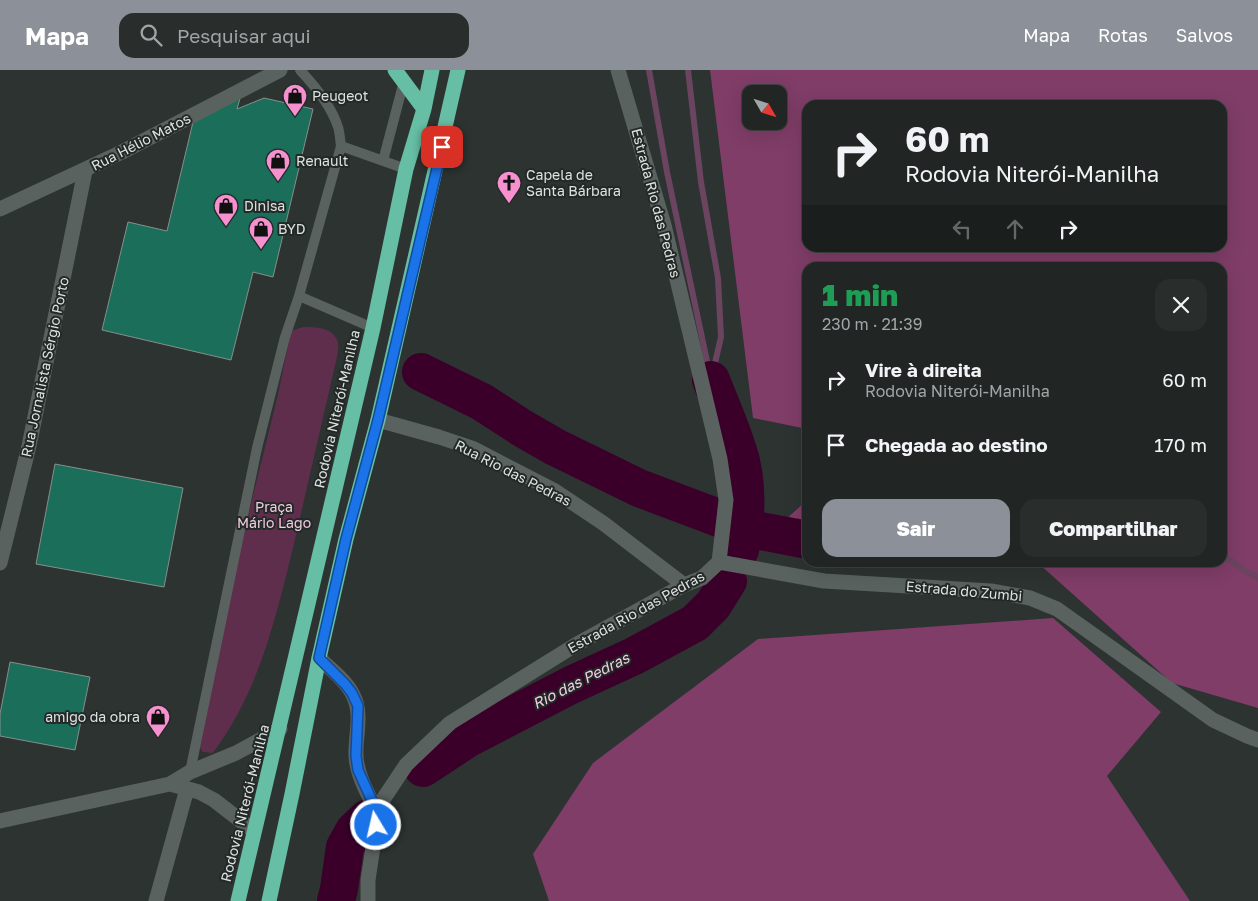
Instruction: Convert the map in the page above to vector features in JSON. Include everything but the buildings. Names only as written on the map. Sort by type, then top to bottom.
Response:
[{"type":"highway","name":"Rodovia Niterói-Manilha","points":[[238,901],[374,328],[406,169],[424,110],[432,70]]},
{"type":"highway","points":[[269,901],[319,658],[346,539],[378,420],[458,70]]},
{"type":"highway","points":[[399,75],[424,110]]},
{"type":"street","name":"Rua Hélio Matos","points":[[0,209],[85,170],[280,70]]},
{"type":"street","name":"Estrada Rio das Pedras","points":[[368,901],[368,880],[378,814],[384,798],[406,765],[450,723],[577,644],[684,585],[702,578],[719,562],[726,500],[720,459],[664,225],[618,70]]},
{"type":"street","name":"Rua Jornalista Sérgio Porto","points":[[0,563],[29,446],[85,170]]},
{"type":"street","name":"Rua Rio das Pedras","points":[[378,420],[472,448],[555,491],[603,523],[684,585]]},
{"type":"street","name":"Estrada do Zumbi","points":[[719,562],[824,581],[973,590],[1030,598],[1057,609],[1213,720],[1258,740]]},
{"type":"street","points":[[319,658],[349,688],[358,706],[356,756],[358,770],[378,814]]},
{"type":"street","points":[[0,821],[170,784],[190,772],[222,760],[280,729]]},
{"type":"street","points":[[170,784],[199,792],[214,800],[254,831]]},
{"type":"street","points":[[156,901],[187,789]]},
{"type":"lane","points":[[190,772],[257,448],[285,337],[300,296],[341,146],[337,126],[326,103],[300,70]]},
{"type":"lane","points":[[383,161],[399,75]]},
{"type":"lane","points":[[341,146],[406,169]]},
{"type":"lane","points":[[300,296],[374,328]]},
{"type":"green space","name":"Praça Mário Lago","points":[[303,327],[313,327],[331,332],[338,341],[338,352],[298,527],[276,614],[246,699],[232,725],[215,750],[212,753],[203,752],[200,748],[233,585],[291,331]]},
{"type":"shaded area","points":[[710,70],[1258,70],[1258,708],[1172,683],[1042,567],[1227,567],[1227,262],[802,262],[802,428],[753,418]]},
{"type":"shaded area","points":[[802,505],[802,523],[782,523]]},
{"type":"shaded area","points":[[1053,618],[1161,712],[1107,776],[1190,901],[549,901],[533,854],[593,763],[758,639]]},
{"type":"waterway","points":[[649,70],[667,172],[711,380]]},
{"type":"waterway","points":[[688,70],[701,182],[718,278],[721,337],[712,376]]},
{"type":"waterway","points":[[421,372],[482,402],[555,447],[639,488],[745,528],[802,539]]},
{"type":"waterway","name":"Rio das Pedras","points":[[711,380],[735,441],[745,483],[744,528],[740,550]]},
{"type":"waterway","name":"Rio das Pedras","points":[[1227,558],[1258,578]]},
{"type":"waterway","name":"Rio das Pedras","points":[[423,768],[467,739],[571,685],[634,656],[695,623],[713,605],[728,581]]},
{"type":"waterway","name":"Rio das Pedras","points":[[336,901],[345,847],[354,831],[368,818]]},
{"type":"place","name":"Peugeot","points":[[295,117]]},
{"type":"place","name":"Renault","points":[[278,182]]},
{"type":"place","name":"Capela de Santa Bárbara","points":[[509,204]]},
{"type":"place","name":"Dinisa","points":[[226,227]]},
{"type":"place","name":"BYD","points":[[261,250]]},
{"type":"place","name":"amigo da obra","points":[[158,738]]},
{"type":"route","points":[[376,825],[378,814],[358,770],[356,756],[358,706],[345,684],[319,658],[346,539],[378,420],[442,147]]}]
